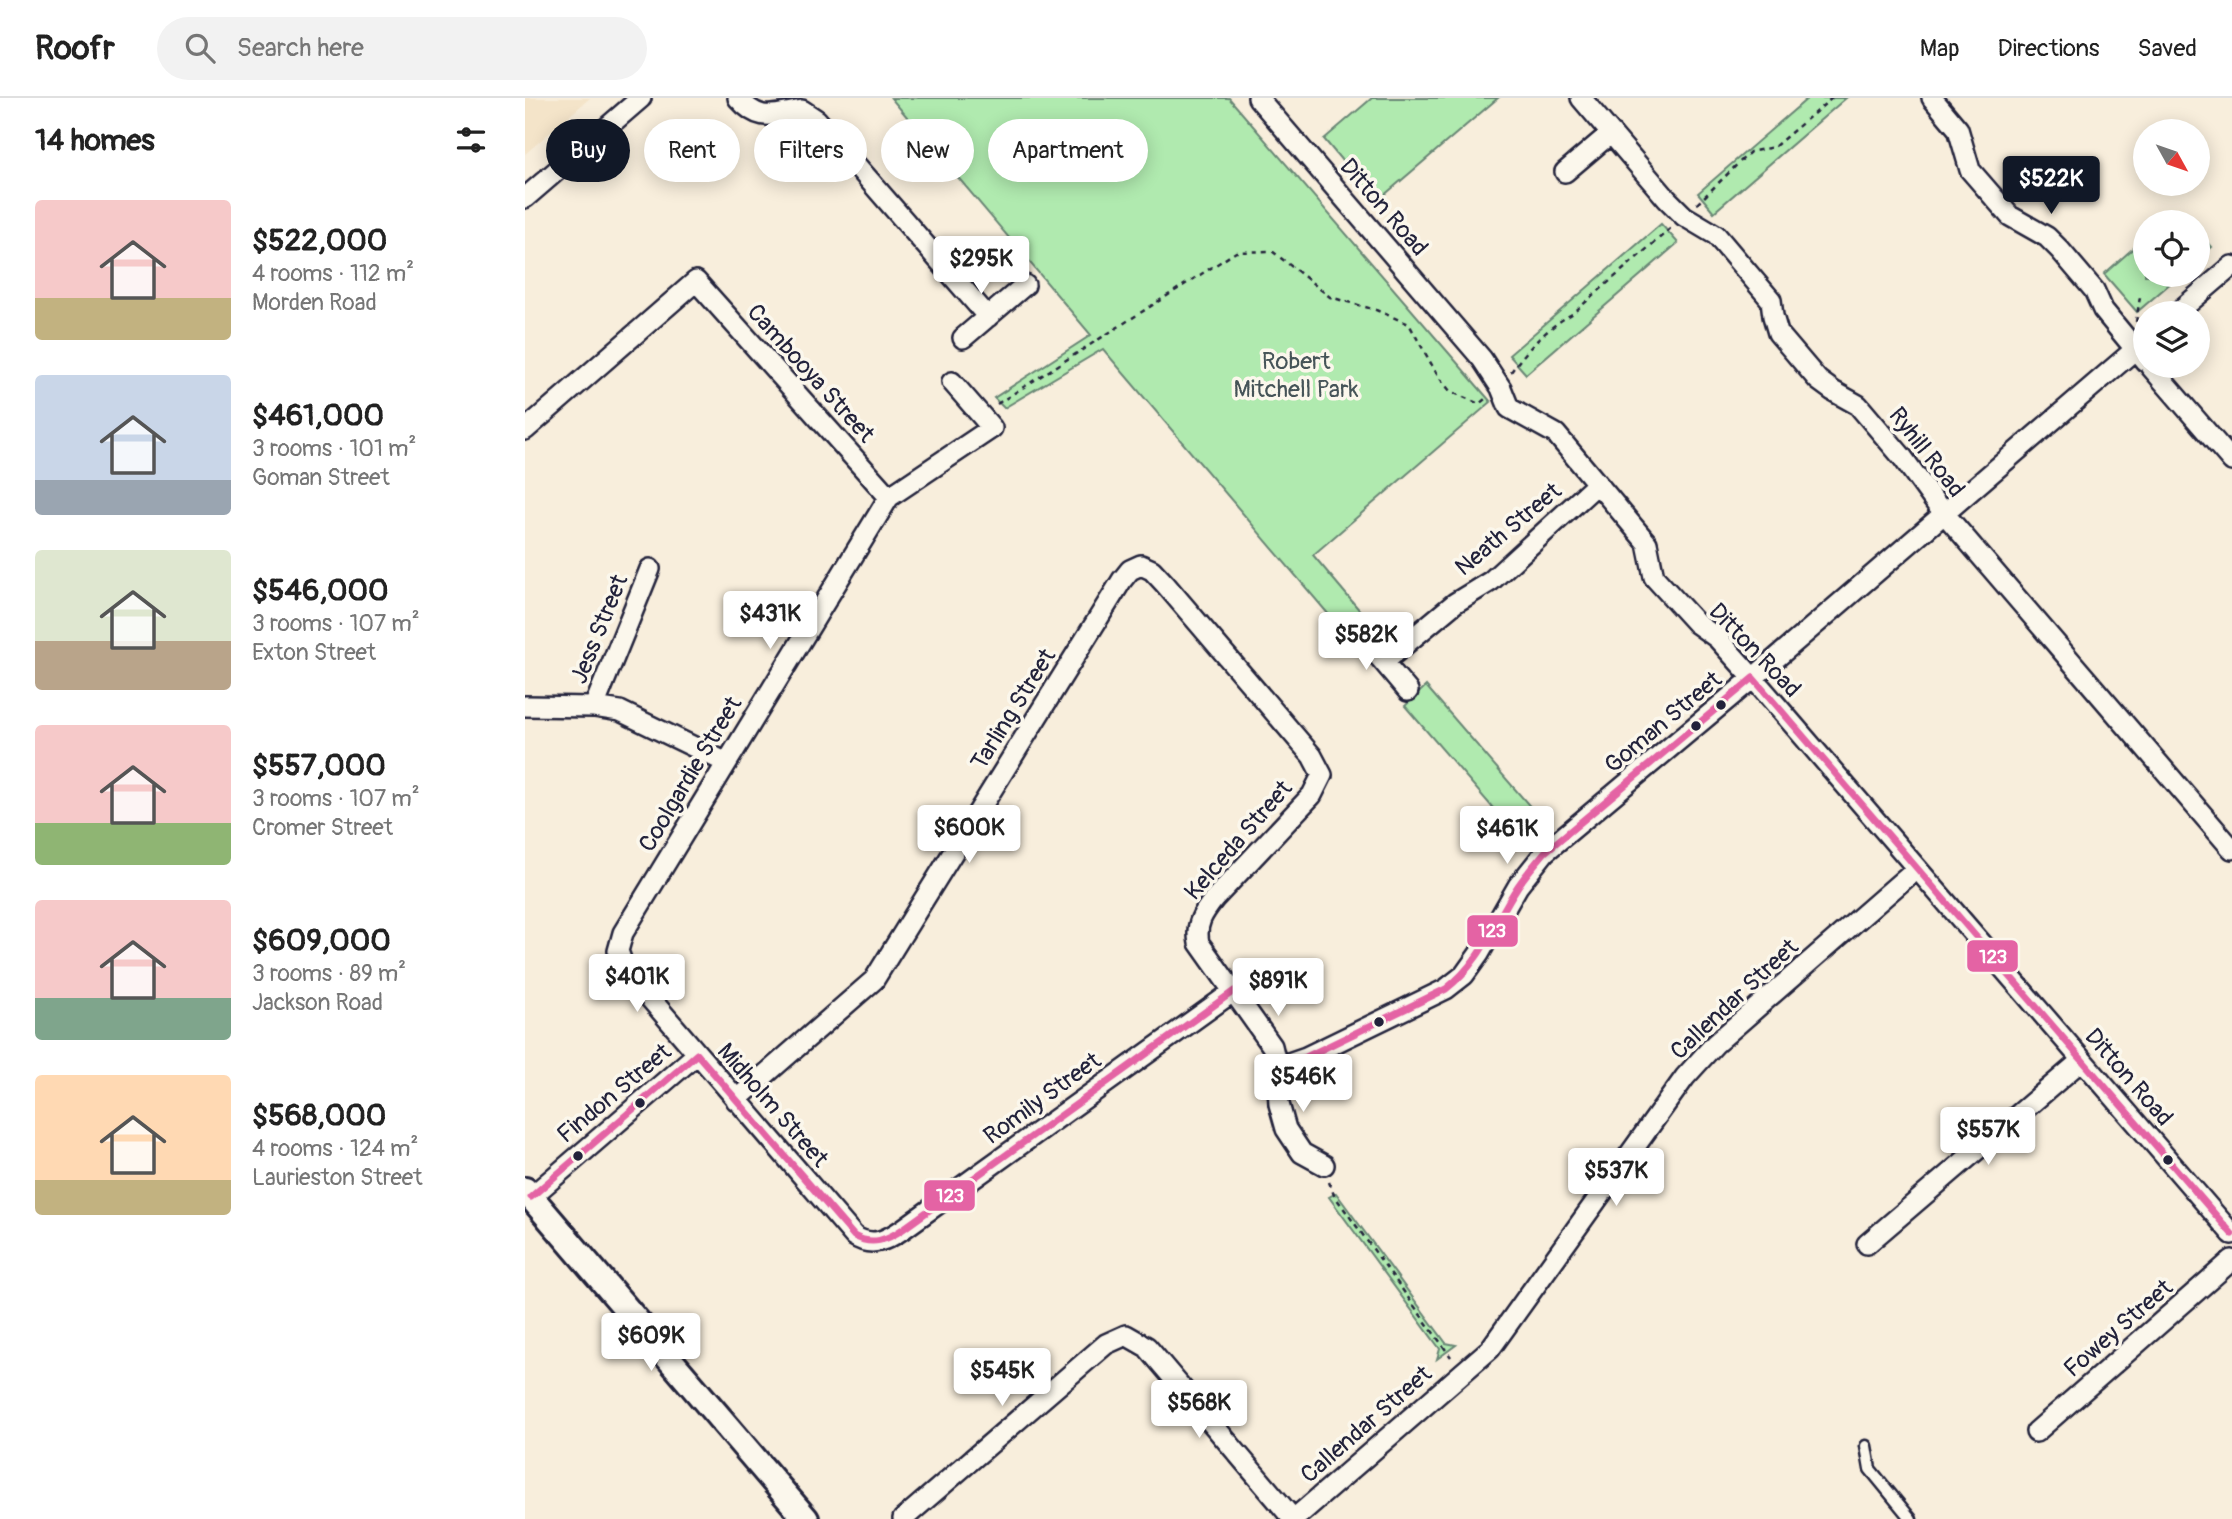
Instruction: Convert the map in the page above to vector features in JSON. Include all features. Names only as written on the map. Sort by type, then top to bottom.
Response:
[{"type":"street","points":[[525,198],[641,98]]},
{"type":"street","points":[[738,98],[753,114],[770,116],[802,110],[817,120],[988,317]]},
{"type":"street","name":"Ditton Road","points":[[1258,98],[1482,359],[1509,408],[1556,434],[1647,543],[1654,577],[1696,623],[1717,638],[1753,678],[2232,1234]]},
{"type":"street","name":"Ryhill Road","points":[[1581,98],[1684,216],[1716,235],[1724,244],[1771,300],[1779,333],[1818,380],[1858,405],[1903,458],[1944,513],[2232,849]]},
{"type":"street","points":[[1932,98],[1958,130],[1969,170],[2010,216],[2047,237],[2060,250],[2094,290],[2103,310],[2133,337]]},
{"type":"street","points":[[1565,172],[1611,133]]},
{"type":"street","points":[[2191,301],[2232,266]]},
{"type":"street","name":"Cambooya Street","points":[[525,430],[696,281],[889,498]]},
{"type":"street","points":[[964,338],[1025,285]]},
{"type":"street","name":"Goman Street","points":[[1277,1067],[1306,1057],[1446,989],[1464,975],[1518,886],[1545,852],[1753,678],[2133,351]]},
{"type":"street","points":[[2160,378],[2232,461]]},
{"type":"street","points":[[952,382],[980,415]]},
{"type":"street","name":"Coolgardie Street","points":[[618,951],[623,933],[889,498],[992,428],[980,415]]},
{"type":"street","name":"Neath Street","points":[[1384,662],[1455,603],[1491,581],[1597,484]]},
{"type":"street","name":"Kelceda Street","points":[[1141,565],[1152,570],[1165,584],[1312,756],[1322,775],[1312,795],[1214,899],[1200,917],[1197,934],[1199,943],[1272,1046],[1277,1067],[1279,1104],[1286,1129],[1302,1153],[1324,1165]]},
{"type":"street","name":"Tarling Street","points":[[736,1100],[874,980],[1122,580],[1130,570],[1141,565]]},
{"type":"street","name":"Jess Street","points":[[594,707],[650,569]]},
{"type":"street","points":[[1354,627],[1408,691]]},
{"type":"street","points":[[525,706],[594,707],[619,711],[726,762]]},
{"type":"street","name":"Callendar Street","points":[[1293,1519],[1490,1349],[1685,1077],[1716,1044],[1916,869]]},
{"type":"street","name":"Midholm Street","points":[[618,951],[624,968],[854,1236],[862,1241],[877,1242]]},
{"type":"street","name":"Romily Street","points":[[877,1242],[903,1229],[1234,990]]},
{"type":"street","name":"Findon Street","points":[[528,1194],[697,1054]]},
{"type":"street","points":[[1867,1244],[2082,1060]]},
{"type":"street","points":[[528,1194],[806,1519]]},
{"type":"street","name":"Fowey Street","points":[[2036,1432],[2232,1260]]},
{"type":"street","points":[[903,1519],[1106,1345],[1126,1335],[1147,1347],[1293,1519]]},
{"type":"lane","points":[[1866,1446],[1870,1469],[1911,1519]]},
{"type":"path","points":[[980,415],[1236,252],[1272,251],[1330,297],[1376,310],[1409,324],[1438,376],[1450,391],[1479,404],[1500,388],[1517,362],[1555,323],[1572,314],[1684,216],[1750,152],[1774,147],[1832,98]]},
{"type":"path","points":[[2140,297],[2140,301]]},
{"type":"path","points":[[1324,1165],[1334,1195],[1462,1372]]},
{"type":"shaded area","points":[[525,98],[590,98],[566,119],[546,119],[546,136],[525,154]]},
{"type":"green space","name":"Robert Mitchell Park","points":[[891,98],[1229,98],[1491,402],[1313,555],[1361,612],[1341,629],[1103,349],[1004,408],[994,398],[1091,335],[962,182],[974,182],[974,119],[909,119]]},
{"type":"green space","points":[[1372,98],[1498,98],[1376,202],[1324,139]]},
{"type":"green space","points":[[1808,98],[1846,98],[1714,212],[1698,193]]},
{"type":"green space","points":[[1661,224],[1678,243],[1526,374],[1509,355]]},
{"type":"green space","points":[[2133,249],[2133,287],[2166,287],[2150,301],[2133,301],[2133,307],[2104,274]]},
{"type":"green space","points":[[1426,686],[1546,825],[1524,844],[1405,706]]},
{"type":"green space","points":[[1336,1193],[1446,1343],[1456,1345],[1437,1359],[1440,1349],[1329,1197]]},
{"type":"transit line","name":"123","points":[[1753,678],[2232,1234]]},
{"type":"transit line","name":"123","points":[[1277,1067],[1306,1057],[1446,989],[1459,978],[1478,954],[1518,886],[1545,852],[1753,678]]},
{"type":"transit line","name":"123","points":[[697,1054],[854,1236],[873,1241],[903,1229],[1234,991]]},
{"type":"transit line","name":"123","points":[[531,1197],[697,1054]]}]
